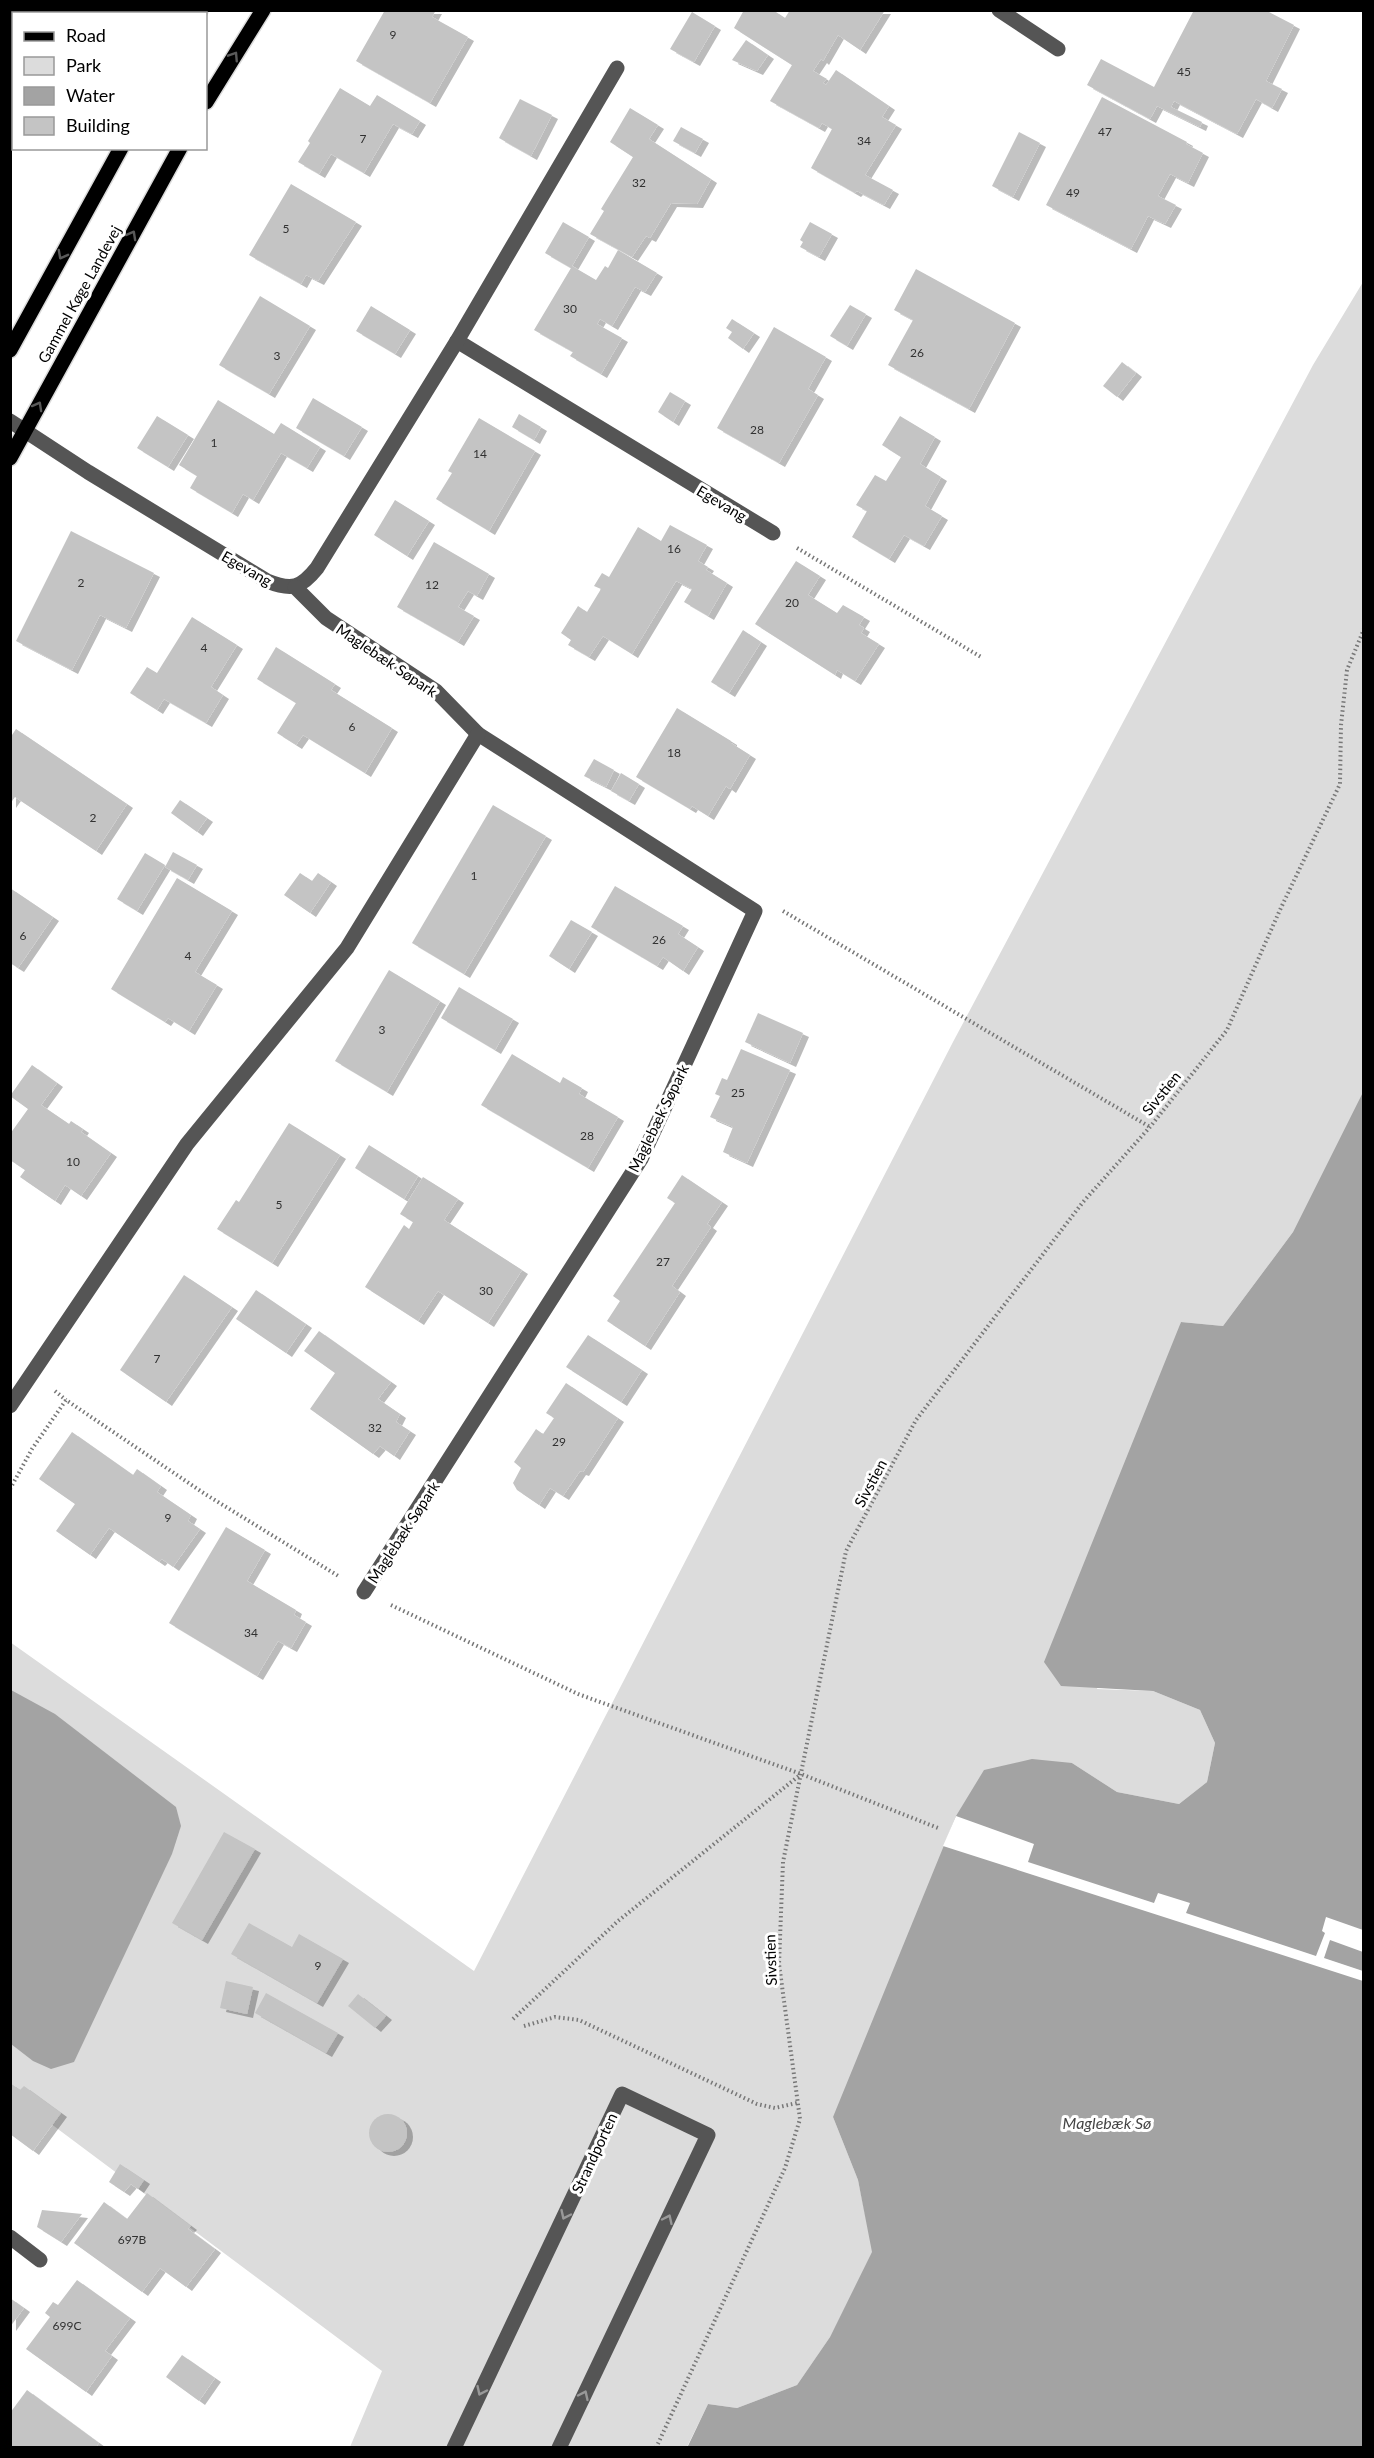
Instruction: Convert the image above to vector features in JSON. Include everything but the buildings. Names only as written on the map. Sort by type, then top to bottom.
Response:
[{"type":"main road","points":[[207,100],[263,10]]},
{"type":"main road","points":[[10,350],[120,150]]},
{"type":"main road","name":"Gammel Køge Landevej","points":[[10,458],[179,150]]},
{"type":"street","points":[[999,10],[1058,49]]},
{"type":"street","points":[[295,587],[308,579],[317,568],[457,340],[617,68]]},
{"type":"street","name":"Egevang","points":[[457,340],[773,534]]},
{"type":"street","name":"Egevang","points":[[10,421],[267,581],[281,586],[295,587]]},
{"type":"street","name":"Maglebæk Søpark","points":[[295,587],[326,618],[436,691],[478,734],[755,911],[641,1159],[364,1592]]},
{"type":"street","points":[[10,1406],[187,1144],[347,948],[478,734]]},
{"type":"street","name":"Strandporten","points":[[454,2448],[622,2094],[708,2135],[559,2448]]},
{"type":"street","points":[[10,2237],[40,2260]]},
{"type":"path","points":[[773,534],[981,657]]},
{"type":"path","name":"Sivstien","points":[[656,2448],[785,2168],[800,2119],[779,1964],[783,1862],[846,1551],[916,1420],[1083,1202],[1150,1127],[1227,1030],[1279,912],[1340,784],[1341,725],[1347,670],[1364,629]]},
{"type":"path","points":[[755,911],[782,911],[1150,1127]]},
{"type":"path","points":[[10,1489],[32,1449],[66,1400],[205,1494],[364,1592],[578,1694],[801,1774],[938,1828]]},
{"type":"path","points":[[513,2019],[618,1921],[801,1774]]},
{"type":"path","points":[[524,2026],[555,2017],[579,2020],[757,2104],[775,2108],[797,2103]]},
{"type":"green space","points":[[1363,282],[1363,1092],[1293,1232],[1223,1326],[1181,1322],[1097,1689],[1153,1691],[1200,1710],[1215,1743],[1207,1782],[1179,1804],[1117,1792],[1072,1763],[833,2117],[858,2180],[873,2252],[830,2337],[797,2385],[737,2408],[708,2404],[687,2447],[350,2447],[382,2371],[11,2094],[10,1642],[474,1971],[953,1042],[1313,365]]},
{"type":"water","name":"Maglebæk Sø","points":[[1363,1092],[1363,2447],[687,2448],[708,2404],[737,2408],[797,2385],[830,2337],[872,2252],[858,2180],[833,2117],[956,1816],[984,1770],[1032,1759],[1072,1763],[1117,1792],[1179,1804],[1207,1782],[1215,1743],[1200,1710],[1153,1691],[1061,1686],[1044,1662],[1181,1322],[1223,1326],[1293,1232]]},
{"type":"water","points":[[11,1690],[55,1714],[176,1807],[181,1826],[172,1854],[74,2062],[51,2069],[33,2061],[11,2044]]},
{"type":"pier","points":[[956,1816],[1034,1844],[1028,1862],[1154,1903],[1158,1893],[1190,1903],[1186,1913],[1316,1956],[1325,1933],[1322,1931],[1326,1917],[1363,1930],[1363,1952],[1330,1940],[1324,1958],[1363,1971],[1363,1981],[943,1846]]}]
